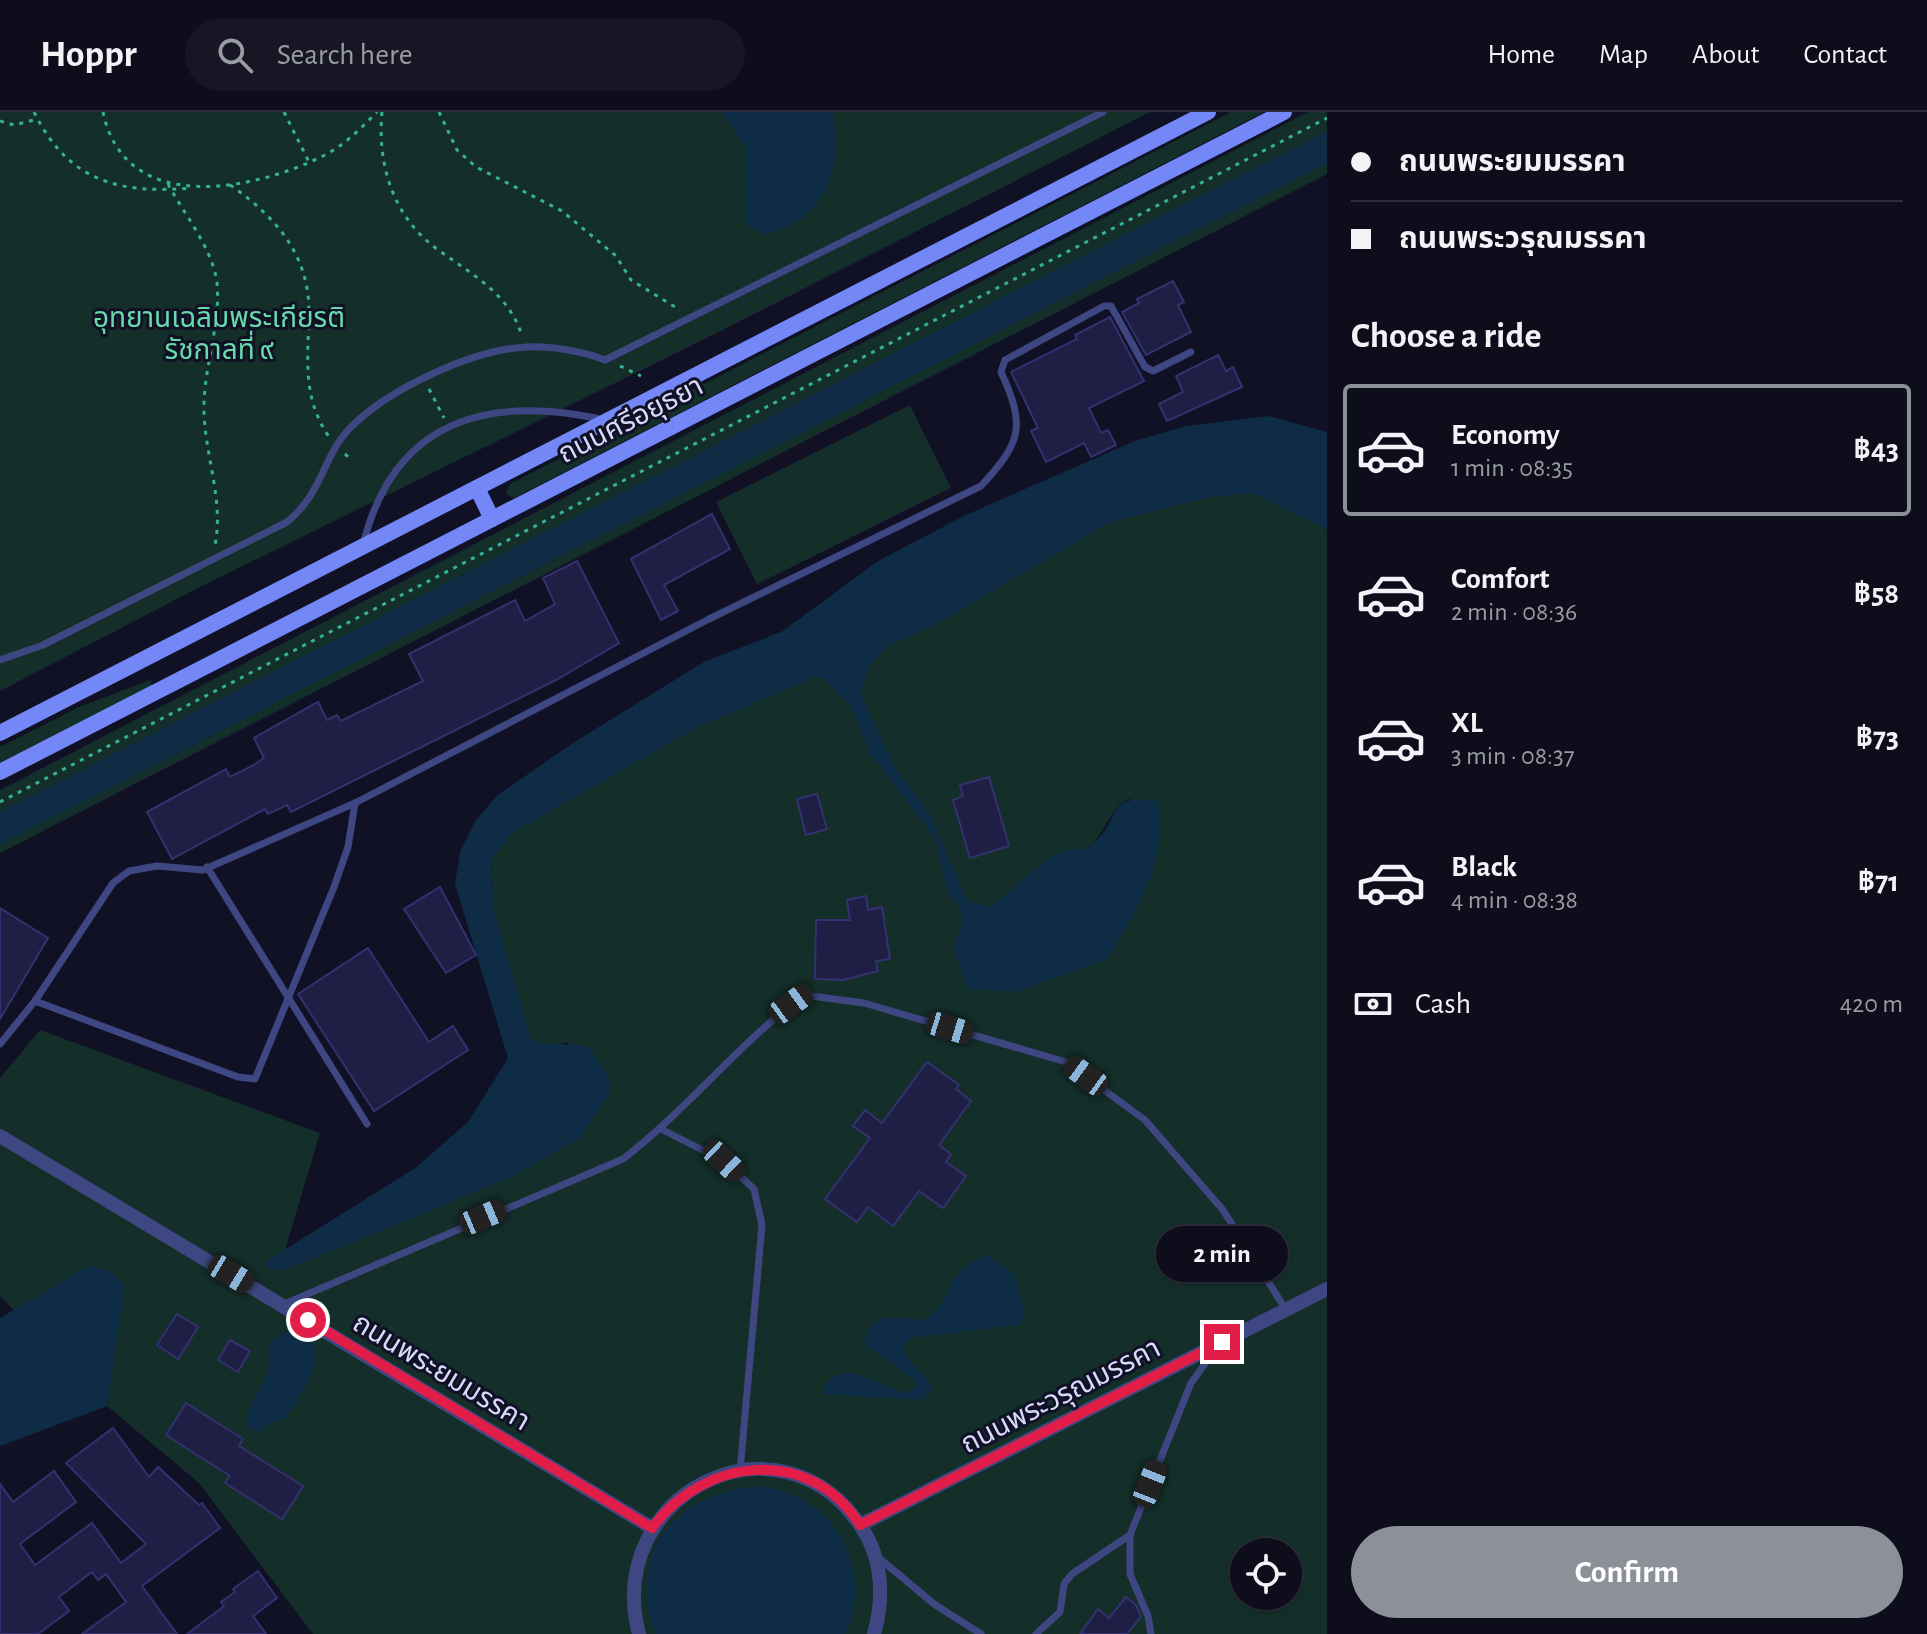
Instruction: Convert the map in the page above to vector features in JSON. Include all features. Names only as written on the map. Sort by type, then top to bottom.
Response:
[{"type":"main road","name":"ถนนศรีอยุธยา","points":[[0,733],[1208,112]]},
{"type":"main road","name":"ถนนศรีอยุธยา","points":[[0,772],[1284,112]]},
{"type":"main road","points":[[477,488],[492,519]]},
{"type":"street","name":"ถนนพระยมมรรคา","points":[[0,1136],[652,1528]]},
{"type":"street","name":"ถนนพระวรุณมรรคา","points":[[860,1525],[1327,1289]]},
{"type":"street","points":[[639,1634],[632,1590],[635,1569],[652,1528],[680,1496],[719,1475],[740,1471],[772,1471],[804,1478],[840,1501],[860,1525],[874,1554],[881,1596],[874,1634]]},
{"type":"lane","points":[[0,660],[43,645],[287,522],[306,507],[336,447],[352,426],[424,379],[469,360],[525,347],[605,360],[1103,112]]},
{"type":"lane","points":[[0,1044],[35,1001],[113,883],[129,871],[157,866],[207,867],[355,803],[695,627],[981,486],[1010,453],[1018,431],[1001,365],[1104,306],[1111,306],[1119,314],[1145,367],[1153,371],[1191,352]]},
{"type":"lane","points":[[362,547],[371,513],[390,477],[412,452],[450,428],[489,411],[522,408],[562,410],[608,421]]},
{"type":"lane","points":[[35,1001],[255,1079],[261,1071],[348,847],[355,803]]},
{"type":"lane","points":[[207,867],[367,1124]]},
{"type":"lane","points":[[282,1305],[623,1159],[661,1129],[778,1014],[804,995],[878,1007],[1066,1062],[1145,1120],[1223,1210],[1286,1310]]},
{"type":"lane","points":[[661,1129],[702,1148],[754,1189],[762,1225],[740,1471]]},
{"type":"lane","points":[[1151,1634],[1148,1616],[1130,1574],[1130,1535],[1191,1383],[1222,1342]]},
{"type":"lane","points":[[1036,1634],[1060,1612],[1064,1584],[1072,1574],[1130,1535]]},
{"type":"lane","points":[[874,1554],[934,1604],[981,1634]]},
{"type":"path","points":[[34,112],[60,149],[86,173],[116,187],[147,192],[230,185],[277,177],[353,137],[380,112]]},
{"type":"path","points":[[103,112],[115,144],[129,160],[168,184],[210,259],[217,282],[216,319],[205,368],[204,409],[207,452],[220,520],[212,560]]},
{"type":"path","points":[[284,112],[309,162]]},
{"type":"path","points":[[380,112],[380,138],[391,191],[418,231],[434,247],[478,277],[515,315],[525,347]]},
{"type":"path","points":[[439,112],[457,150],[476,167],[562,211],[616,256],[631,280],[692,317]]},
{"type":"path","points":[[0,802],[1327,118]]},
{"type":"path","points":[[0,121],[14,125],[38,119]]},
{"type":"path","points":[[168,184],[200,187]]},
{"type":"path","points":[[230,185],[269,215],[283,230],[296,254],[308,299],[306,379],[317,420],[336,447],[352,460]]},
{"type":"path","points":[[605,360],[641,376]]},
{"type":"path","points":[[424,379],[450,428]]},
{"type":"green space","name":"อุทยานเฉลิมพระเกียรติ รัชกาลที่ ๙","points":[[0,112],[1150,112],[721,331],[198,588],[0,691]]},
{"type":"green space","points":[[1231,112],[1264,112],[514,498],[506,494],[510,484]]},
{"type":"green space","points":[[1308,112],[1327,112],[1327,131],[0,812],[0,790]]},
{"type":"green space","points":[[1327,163],[1327,174],[0,853],[0,844]]},
{"type":"green space","points":[[910,405],[951,488],[757,584],[716,502]]},
{"type":"green space","points":[[1253,493],[1327,529],[1327,1634],[313,1634],[199,1483],[107,1406],[125,1285],[88,1266],[14,1310],[0,1296],[0,1078],[40,1030],[320,1133],[285,1250],[265,1262],[270,1269],[283,1271],[513,1176],[569,1042],[549,1046],[531,1039],[494,911],[491,860],[512,833],[696,728],[815,677],[824,678],[851,707],[870,753],[935,838],[948,894],[962,910],[962,926],[953,946],[1016,992],[1131,798],[1118,806],[1094,843],[1083,850],[1061,851],[991,907],[967,901],[931,816],[896,769],[861,696],[868,668],[887,646],[935,625],[1108,523],[1209,497]]},
{"type":"green space","points":[[150,680],[152,686],[0,763],[0,747],[79,707]]},
{"type":"water","points":[[722,112],[832,112],[835,151],[832,171],[825,190],[801,220],[763,234],[746,224],[746,147]]},
{"type":"water","points":[[1327,131],[1327,163],[0,844],[0,812]]},
{"type":"water","points":[[1268,416],[1327,432],[1327,529],[1253,493],[1209,497],[1108,523],[935,625],[887,646],[868,668],[861,696],[896,769],[931,816],[967,901],[991,907],[1050,858],[1063,851],[1085,848],[1094,843],[1121,804],[1140,800],[1158,801],[1159,844],[1148,884],[1107,959],[1016,992],[967,989],[953,946],[962,926],[962,910],[948,894],[935,838],[870,753],[851,707],[824,678],[815,677],[696,728],[512,833],[491,860],[494,911],[531,1039],[589,1047],[609,1078],[609,1093],[579,1139],[513,1176],[283,1271],[270,1269],[265,1262],[414,1169],[468,1122],[508,1058],[455,884],[460,852],[476,820],[498,795],[576,741],[704,662],[783,631],[878,561],[966,515],[1135,441],[1186,426]]},
{"type":"water","points":[[987,1254],[1015,1275],[1024,1314],[1018,1325],[909,1338],[902,1350],[933,1391],[922,1400],[822,1394],[836,1375],[846,1373],[868,1377],[902,1393],[915,1388],[916,1381],[864,1344],[867,1333],[872,1325],[886,1318],[925,1320],[939,1306],[958,1274]]},
{"type":"water","points":[[88,1266],[110,1271],[125,1285],[107,1406],[0,1446],[0,1318]]},
{"type":"water","points":[[284,1332],[309,1333],[315,1356],[309,1378],[285,1419],[271,1422],[260,1431],[247,1428],[250,1409],[268,1372],[268,1349],[274,1338]]},
{"type":"water","points":[[756,1486],[783,1491],[807,1502],[824,1515],[837,1531],[847,1550],[855,1592],[853,1613],[846,1634],[655,1634],[648,1604],[647,1578],[653,1554],[664,1533],[681,1515],[702,1501]]},
{"type":"building","points":[[1173,281],[1184,302],[1178,305],[1191,332],[1146,355],[1122,312],[1139,303],[1137,299]]},
{"type":"building","points":[[1110,317],[1144,381],[1089,408],[1101,433],[1108,430],[1116,445],[1091,457],[1084,443],[1046,462],[1031,431],[1038,428],[1011,372],[1077,339],[1075,335]]},
{"type":"building","points":[[1218,355],[1226,371],[1233,367],[1242,387],[1167,421],[1159,404],[1183,392],[1176,376]]},
{"type":"building","points":[[712,514],[730,549],[664,585],[678,611],[661,620],[631,559]]},
{"type":"building","points":[[577,561],[619,643],[556,680],[291,812],[287,805],[268,814],[265,809],[172,859],[147,812],[226,769],[230,777],[254,765],[264,758],[254,738],[318,702],[327,720],[337,715],[341,721],[423,681],[409,654],[515,600],[525,621],[555,604],[543,578]]},
{"type":"building","points":[[989,777],[1009,846],[970,858],[953,800],[963,796],[960,785]]},
{"type":"building","points":[[817,794],[827,829],[806,835],[797,799]]},
{"type":"building","points":[[440,887],[476,955],[446,973],[404,909]]},
{"type":"building","points":[[866,896],[868,910],[882,907],[890,959],[876,961],[878,971],[843,980],[815,979],[816,920],[850,920],[847,900]]},
{"type":"building","points":[[0,908],[48,938],[0,1019]]},
{"type":"building","points":[[368,948],[429,1042],[453,1026],[468,1050],[374,1111],[298,994]]},
{"type":"building","points":[[927,1062],[959,1085],[956,1089],[971,1101],[939,1145],[951,1154],[946,1162],[966,1176],[943,1208],[919,1191],[893,1226],[868,1207],[857,1222],[825,1199],[870,1138],[853,1126],[865,1110],[882,1123]]},
{"type":"building","points":[[177,1314],[198,1327],[178,1359],[157,1345]]},
{"type":"building","points":[[230,1340],[250,1351],[238,1372],[218,1360]]},
{"type":"building","points":[[186,1403],[243,1439],[239,1446],[303,1486],[282,1519],[225,1483],[230,1476],[166,1435]]},
{"type":"building","points":[[113,1428],[149,1477],[158,1467],[199,1505],[202,1503],[220,1528],[142,1586],[177,1634],[82,1634],[126,1602],[106,1574],[98,1580],[92,1572],[59,1597],[69,1611],[38,1634],[0,1634],[0,1484],[13,1502],[54,1471],[76,1502],[20,1544],[35,1565],[92,1523],[121,1563],[146,1544],[66,1463]]},
{"type":"building","points":[[258,1571],[277,1598],[253,1616],[266,1634],[187,1634],[224,1606],[221,1602],[235,1592],[233,1589]]},
{"type":"building","points":[[1126,1597],[1136,1605],[1141,1616],[1127,1634],[1080,1634],[1098,1609],[1109,1618]]},
{"type":"route","points":[[308,1320],[652,1528],[680,1496],[699,1484],[719,1475],[762,1469],[804,1478],[823,1488],[840,1501],[860,1525],[1222,1342]]}]
